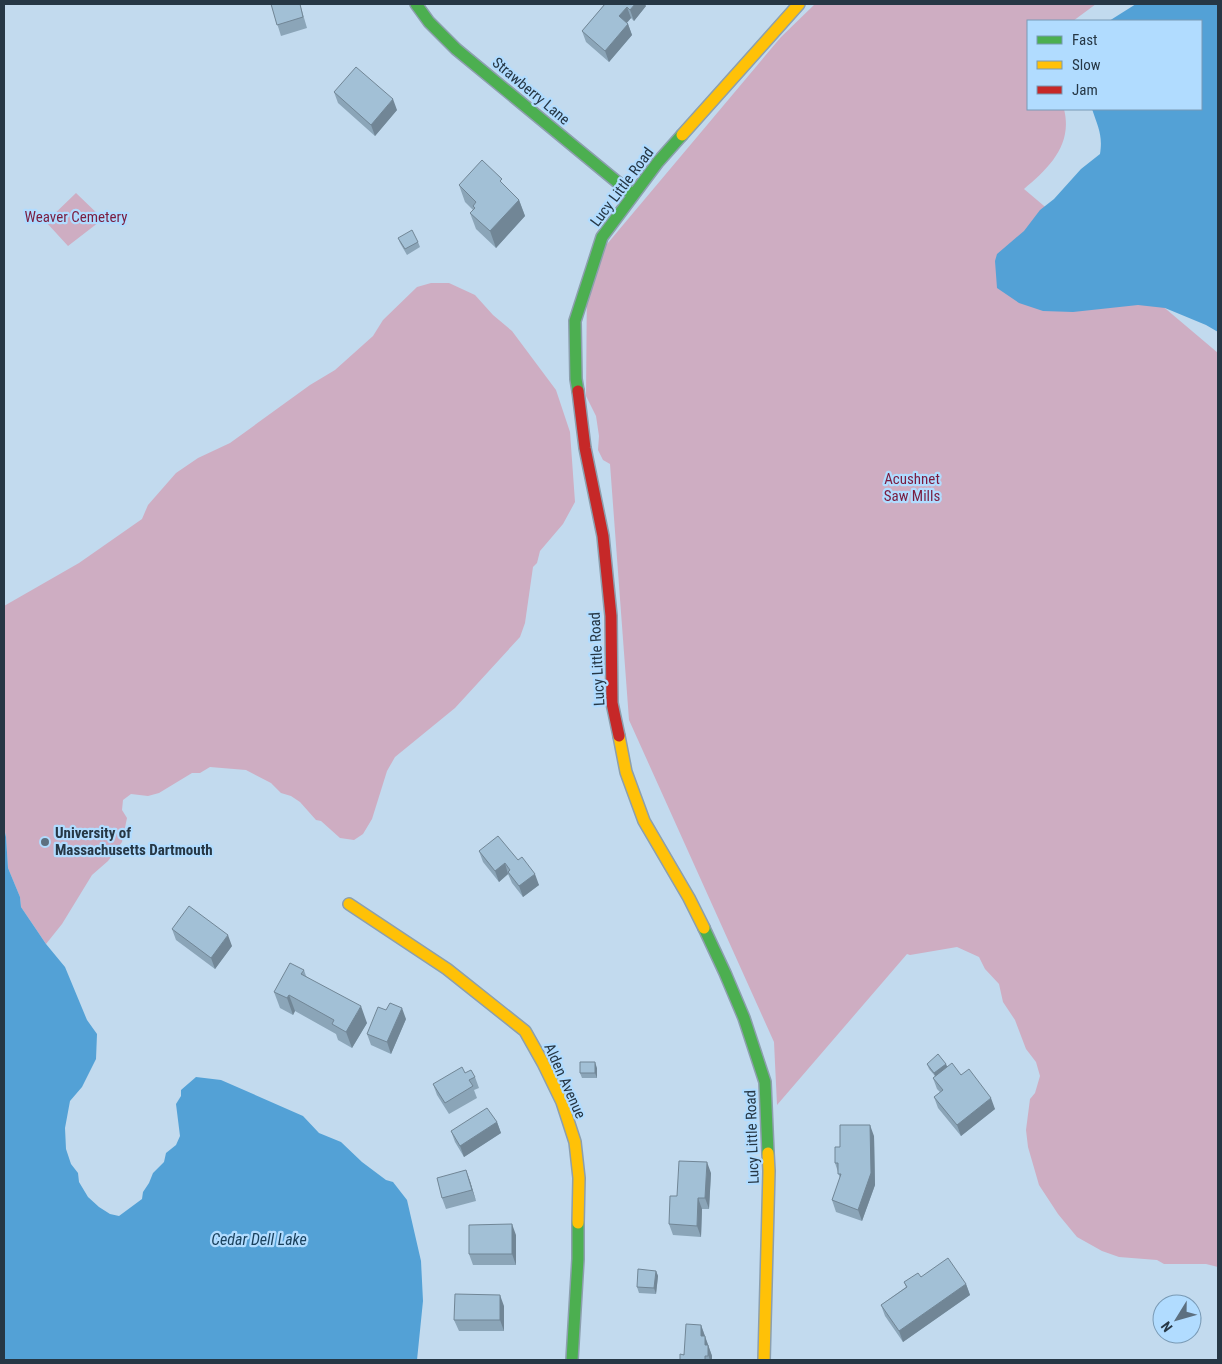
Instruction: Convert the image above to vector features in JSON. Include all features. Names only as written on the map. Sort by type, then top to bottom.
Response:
[{"type":"street","name":"Strawberry Lane","points":[[416,4],[429,22],[456,49],[633,195]]},
{"type":"street","name":"Lucy Little Road","points":[[764,1360],[769,1171],[765,1082],[744,1018],[689,898],[644,821],[626,772],[612,703],[610,616],[605,554],[585,448],[576,380],[575,321],[602,237],[664,155],[799,4]]},
{"type":"street","name":"Alden Avenue","points":[[350,904],[447,969],[524,1031],[543,1063],[562,1102],[575,1142],[579,1178],[578,1259],[572,1360]]},
{"type":"green space","name":"Acushnet Saw Mills","points":[[815,4],[1096,4],[1074,20],[1027,20],[1027,110],[1064,110],[1066,122],[1062,145],[1057,155],[1042,173],[1024,189],[1218,353],[1218,1267],[1206,1264],[1164,1264],[1157,1260],[1119,1257],[1102,1251],[1077,1237],[1058,1214],[1039,1185],[1028,1147],[1026,1130],[1030,1099],[1035,1093],[1040,1076],[1036,1062],[1026,1049],[1015,1020],[1003,1002],[999,984],[985,969],[979,957],[957,947],[907,954],[777,1105],[774,1042],[629,720],[610,464],[603,460],[598,450],[599,436],[596,416],[586,396],[587,281],[602,250],[781,37]]},
{"type":"green space","name":"Weaver Cemetery","points":[[76,193],[103,219],[68,246],[46,222]]},
{"type":"green space","points":[[431,283],[449,283],[475,295],[493,315],[512,331],[556,390],[570,432],[575,502],[563,524],[540,551],[537,563],[533,567],[525,623],[520,637],[455,708],[395,757],[387,771],[372,819],[363,834],[354,840],[340,838],[321,821],[316,820],[300,802],[291,796],[281,793],[271,783],[246,770],[210,767],[200,773],[192,773],[159,793],[148,796],[131,794],[123,800],[122,810],[127,818],[122,842],[108,861],[92,875],[62,924],[46,944],[21,907],[20,897],[8,868],[4,827],[4,606],[79,563],[142,519],[148,505],[176,473],[198,458],[230,443],[310,385],[335,370],[373,336],[383,320],[417,287]]},
{"type":"water","points":[[1136,4],[1218,4],[1218,332],[1165,308],[1138,305],[1073,312],[1043,311],[1019,303],[997,288],[995,261],[997,254],[1024,231],[1040,210],[1054,199],[1081,169],[1100,154],[1100,136],[1092,110],[1202,110],[1202,20],[1111,20]]},
{"type":"water","name":"Cedar Dell Lake","points":[[4,828],[8,868],[20,897],[21,907],[46,944],[65,967],[87,1020],[97,1034],[96,1059],[82,1087],[70,1101],[65,1128],[66,1149],[71,1164],[78,1173],[79,1182],[88,1197],[110,1214],[119,1216],[142,1199],[143,1192],[153,1173],[164,1162],[166,1153],[176,1145],[180,1136],[176,1104],[181,1096],[181,1090],[196,1077],[221,1080],[303,1116],[319,1133],[341,1142],[362,1162],[386,1180],[393,1182],[407,1200],[421,1261],[423,1301],[417,1360],[4,1360]]},
{"type":"building","points":[[271,4],[300,4],[303,17],[277,25]]},
{"type":"building","points":[[605,4],[635,4],[630,10],[627,7],[619,16],[628,24],[605,51],[582,31]]},
{"type":"building","points":[[356,67],[393,99],[371,125],[334,92]]},
{"type":"building","points":[[482,160],[502,179],[500,181],[519,200],[490,231],[470,213],[475,208],[473,206],[476,202],[459,185]]},
{"type":"building","points":[[412,230],[418,242],[405,249],[398,238]]},
{"type":"building","points":[[498,836],[518,860],[522,857],[535,874],[519,886],[508,872],[510,870],[505,863],[495,871],[479,851]]},
{"type":"building","points":[[189,906],[228,935],[211,958],[172,929]]},
{"type":"building","points":[[290,963],[304,970],[301,974],[361,1006],[346,1032],[332,1024],[334,1020],[289,995],[287,998],[274,992]]},
{"type":"building","points":[[390,1003],[402,1008],[387,1042],[367,1034],[378,1007],[386,1010]]},
{"type":"building","points":[[938,1054],[946,1064],[934,1073],[927,1064]]},
{"type":"building","points":[[580,1062],[595,1062],[595,1073],[580,1073]]},
{"type":"building","points":[[952,1063],[961,1075],[969,1069],[991,1098],[957,1125],[934,1097],[943,1090],[933,1078]]},
{"type":"building","points":[[462,1067],[465,1073],[471,1070],[475,1077],[469,1080],[473,1086],[445,1103],[433,1084]]},
{"type":"building","points":[[487,1108],[497,1122],[460,1146],[451,1131]]},
{"type":"building","points":[[840,1125],[870,1125],[871,1173],[858,1210],[832,1200],[841,1174],[838,1174],[838,1163],[835,1163],[835,1147],[840,1147]]},
{"type":"building","points":[[679,1161],[707,1162],[705,1198],[698,1198],[697,1226],[669,1224],[670,1196],[677,1196]]},
{"type":"building","points":[[466,1170],[472,1190],[442,1198],[437,1178]]},
{"type":"building","points":[[512,1224],[512,1254],[469,1254],[469,1225]]},
{"type":"building","points":[[948,1258],[966,1284],[899,1331],[881,1305],[907,1287],[904,1282],[918,1273],[921,1277]]},
{"type":"building","points":[[638,1269],[656,1271],[654,1288],[637,1287]]},
{"type":"building","points":[[455,1294],[500,1295],[500,1320],[454,1320]]},
{"type":"building","points":[[686,1324],[701,1325],[701,1336],[705,1336],[705,1345],[708,1345],[708,1356],[705,1356],[705,1360],[680,1360],[680,1354],[684,1355]]},
{"type":"traffic: fast","points":[[416,4],[429,22],[456,49],[633,195]]},
{"type":"traffic: fast","points":[[578,391],[575,321],[602,237],[658,162],[682,135]]},
{"type":"traffic: fast","points":[[704,928],[744,1018],[765,1082],[768,1153]]},
{"type":"traffic: fast","points":[[572,1360],[578,1259],[578,1223]]},
{"type":"traffic: slow","points":[[682,135],[799,4]]},
{"type":"traffic: slow","points":[[619,736],[626,772],[644,821],[689,898],[704,928]]},
{"type":"traffic: slow","points":[[349,904],[447,969],[525,1031],[562,1102],[575,1142],[579,1178],[578,1223]]},
{"type":"traffic: slow","points":[[764,1360],[768,1153]]},
{"type":"traffic: jam","points":[[578,391],[585,448],[603,536],[611,616],[612,703],[619,736]]},
{"type":"place","name":"University of Massachusetts Dartmouth","points":[[45,842]]}]
